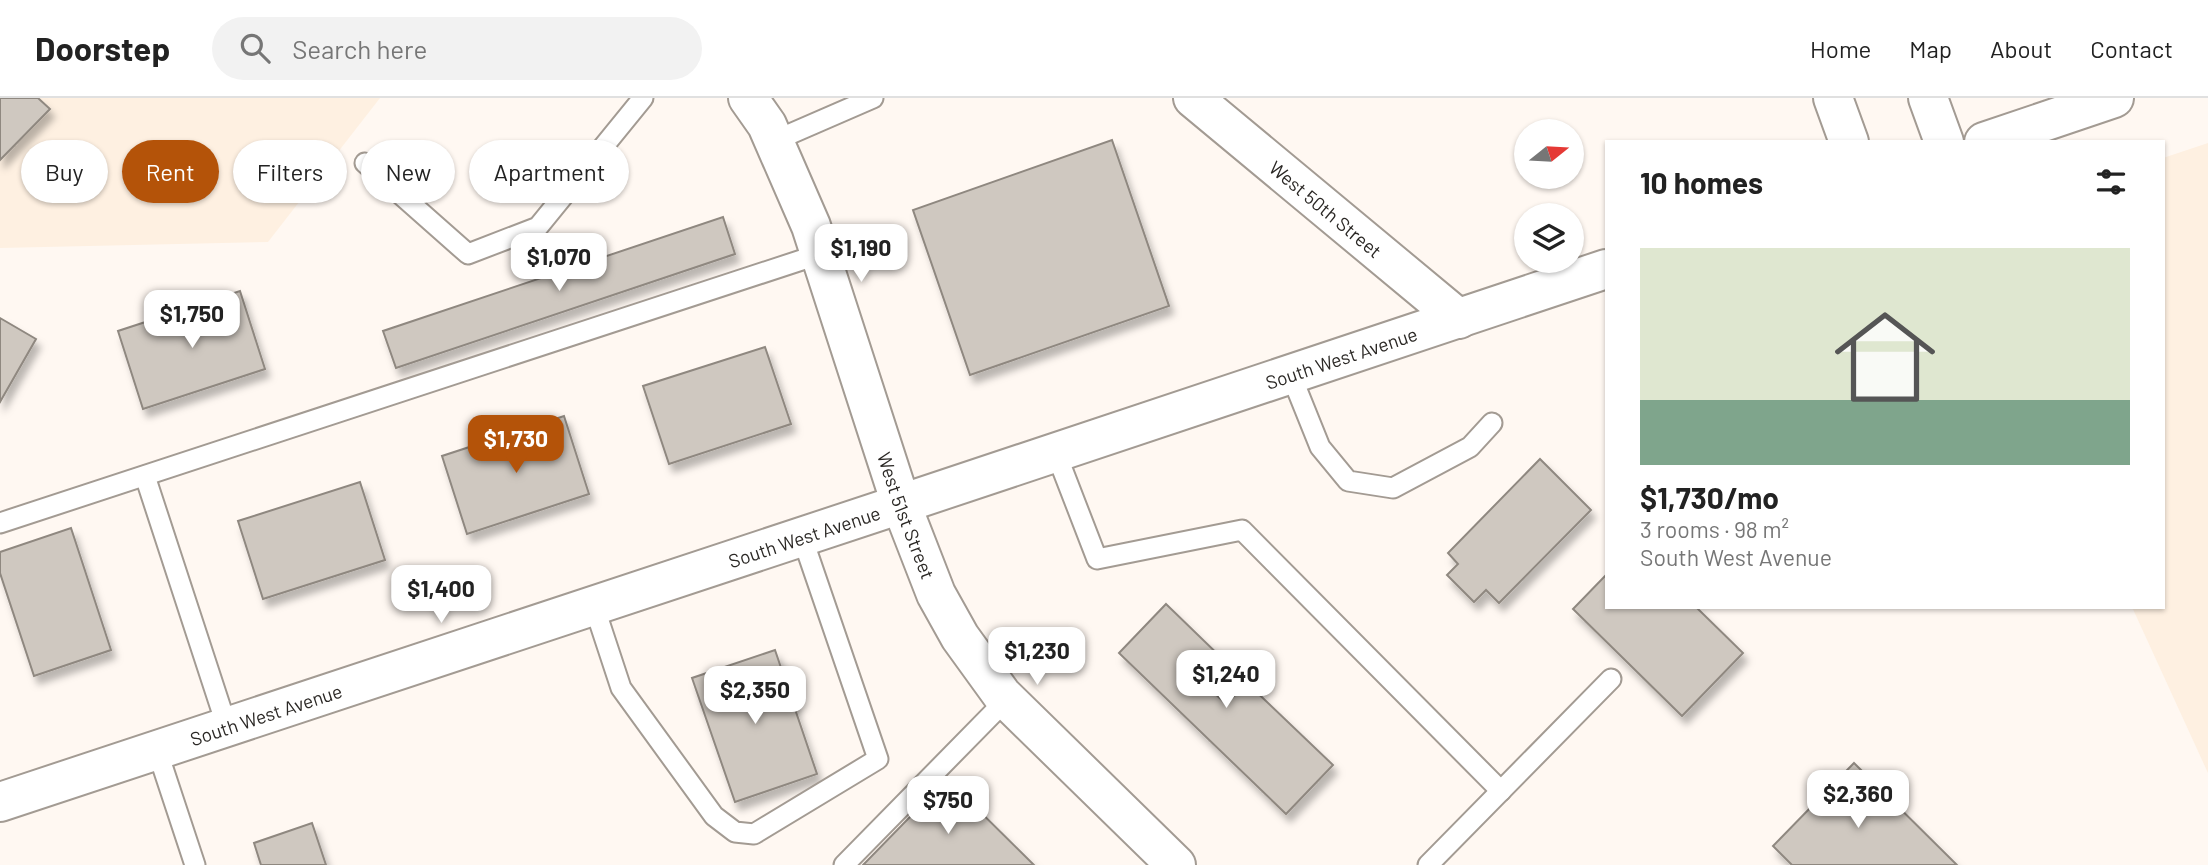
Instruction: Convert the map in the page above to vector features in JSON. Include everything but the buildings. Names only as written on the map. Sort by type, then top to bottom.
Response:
[{"type":"street","name":"West 51st Street","points":[[748,98],[774,141],[820,254],[901,504],[936,594],[960,637],[1007,699],[1176,865]]},
{"type":"street","name":"West 50th Street","points":[[1193,98],[1459,319]]},
{"type":"street","points":[[1833,98],[1848,140]]},
{"type":"street","points":[[1927,98],[1943,140]]},
{"type":"street","points":[[1990,140],[2114,98]]},
{"type":"street","name":"South West Avenue","points":[[0,802],[1605,270]]},
{"type":"lane","points":[[410,203],[468,254],[538,228],[643,98]]},
{"type":"lane","points":[[774,141],[873,98]]},
{"type":"lane","points":[[0,523],[820,254]]},
{"type":"lane","points":[[1291,375],[1320,447],[1348,481],[1393,488],[1470,447],[1492,423]]},
{"type":"lane","points":[[1056,453],[1097,559],[1242,530],[1501,791]]},
{"type":"lane","points":[[145,475],[227,727]]},
{"type":"lane","points":[[594,606],[621,688],[714,816],[735,832],[754,834],[878,759],[802,537]]},
{"type":"lane","points":[[1428,865],[1611,679]]},
{"type":"lane","points":[[844,865],[1007,699]]},
{"type":"lane","points":[[157,750],[195,865]]},
{"type":"shaded area","points":[[0,98],[380,98],[347,140],[233,140],[233,203],[298,203],[268,242],[0,248]]},
{"type":"shaded area","points":[[2208,143],[2208,773],[2133,609],[2165,609],[2165,157]]}]
